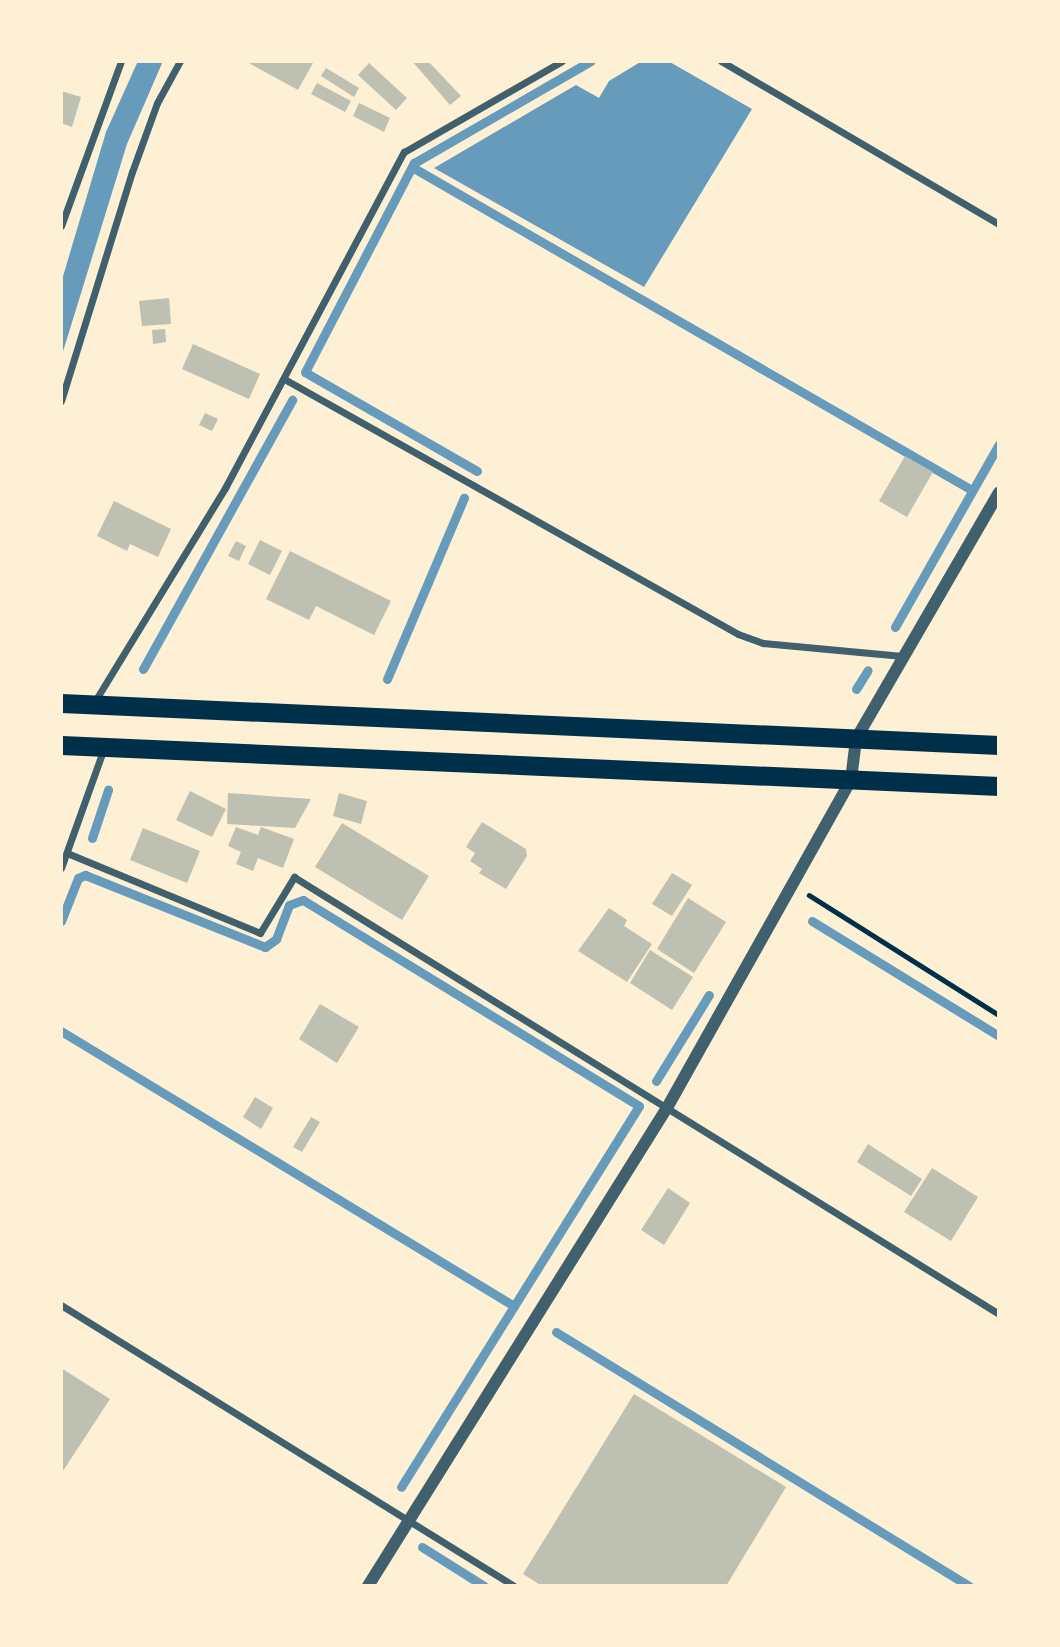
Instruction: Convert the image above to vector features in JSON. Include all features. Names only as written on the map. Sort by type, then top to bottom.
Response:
[{"type":"highway","points":[[61,704],[999,745]]},
{"type":"highway","points":[[61,745],[999,786]]},
{"type":"street","points":[[61,226],[121,61]]},
{"type":"street","points":[[61,401],[132,172],[157,103],[180,61]]},
{"type":"street","points":[[93,705],[286,380],[404,152],[562,61]]},
{"type":"street","points":[[721,61],[999,224]]},
{"type":"street","points":[[286,380],[738,634],[763,643],[902,656]]},
{"type":"street","points":[[368,1586],[668,1106],[851,780],[856,739],[999,492]]},
{"type":"street","points":[[61,868],[104,747]]},
{"type":"street","points":[[67,853],[260,933],[294,877],[668,1106],[999,1314]]},
{"type":"street","points":[[61,1305],[514,1586]]},
{"type":"path","points":[[791,883],[999,1015]]},
{"type":"water","points":[[138,61],[163,61],[127,144],[61,358],[61,283],[106,132]]},
{"type":"water","points":[[642,61],[668,61],[752,109],[644,287],[434,168],[576,85],[599,98],[609,81]]},
{"type":"building","points":[[245,61],[314,61],[298,90]]},
{"type":"building","points":[[412,61],[428,61],[461,96],[450,105]]},
{"type":"building","points":[[369,63],[407,98],[396,110],[358,75]]},
{"type":"building","points":[[326,68],[359,88],[354,97],[321,76]]},
{"type":"building","points":[[317,83],[351,101],[345,112],[311,94]]},
{"type":"building","points":[[61,91],[81,97],[72,127],[61,123]]},
{"type":"building","points":[[359,103],[390,118],[384,132],[353,116]]},
{"type":"building","points":[[169,298],[171,324],[142,326],[139,301]]},
{"type":"building","points":[[165,329],[166,342],[153,344],[152,330]]},
{"type":"building","points":[[193,344],[260,374],[249,399],[182,369]]},
{"type":"building","points":[[205,413],[218,419],[212,431],[199,425]]},
{"type":"building","points":[[905,456],[933,472],[907,517],[879,501]]},
{"type":"building","points":[[114,501],[171,529],[158,557],[130,544],[127,551],[97,536]]},
{"type":"building","points":[[260,540],[282,551],[270,575],[248,564]]},
{"type":"building","points":[[236,541],[246,546],[239,561],[228,556]]},
{"type":"building","points":[[290,551],[391,601],[374,635],[316,606],[309,620],[266,599]]},
{"type":"building","points":[[190,791],[226,809],[212,837],[176,820]]},
{"type":"building","points":[[228,793],[311,799],[295,828],[227,824]]},
{"type":"building","points":[[339,793],[367,801],[361,824],[333,816]]},
{"type":"building","points":[[482,822],[526,849],[527,856],[506,889],[479,873],[482,869],[470,861],[475,853],[466,847]]},
{"type":"building","points":[[342,823],[429,876],[402,920],[315,867]]},
{"type":"building","points":[[236,827],[258,835],[261,827],[294,839],[283,868],[258,858],[253,871],[236,864],[241,852],[228,846]]},
{"type":"building","points":[[143,828],[200,851],[187,883],[130,860]]},
{"type":"building","points":[[672,873],[692,885],[672,916],[652,904]]},
{"type":"building","points":[[688,898],[726,922],[694,973],[657,949]]},
{"type":"building","points":[[609,908],[627,920],[624,926],[652,944],[627,982],[578,951]]},
{"type":"building","points":[[650,950],[693,977],[672,1010],[630,983]]},
{"type":"building","points":[[320,1004],[359,1027],[337,1063],[299,1039]]},
{"type":"building","points":[[255,1097],[273,1108],[261,1129],[243,1117]]},
{"type":"building","points":[[311,1117],[320,1122],[302,1152],[293,1147]]},
{"type":"building","points":[[868,1144],[922,1179],[911,1196],[857,1162]]},
{"type":"building","points":[[932,1168],[978,1197],[951,1241],[904,1212]]},
{"type":"building","points":[[668,1188],[690,1203],[664,1245],[641,1230]]},
{"type":"building","points":[[61,1368],[110,1399],[61,1474]]},
{"type":"building","points":[[634,1394],[786,1487],[726,1586],[542,1586],[523,1574]]},
{"type":"waterway","points":[[477,471],[305,372],[414,163],[591,61]]},
{"type":"waterway","points":[[412,167],[972,490]]},
{"type":"waterway","points":[[143,669],[292,400]]},
{"type":"waterway","points":[[895,627],[999,444]]},
{"type":"waterway","points":[[387,679],[464,498]]},
{"type":"waterway","points":[[856,689],[868,670]]},
{"type":"waterway","points":[[92,838],[108,790]]},
{"type":"waterway","points":[[61,921],[78,878],[85,875],[265,947],[276,939],[289,905],[303,900],[639,1106],[401,1487]]},
{"type":"waterway","points":[[812,921],[999,1036]]},
{"type":"waterway","points":[[656,1081],[709,995]]},
{"type":"waterway","points":[[61,1031],[514,1306]]},
{"type":"waterway","points":[[556,1332],[969,1586]]},
{"type":"waterway","points":[[422,1547],[484,1586]]}]
